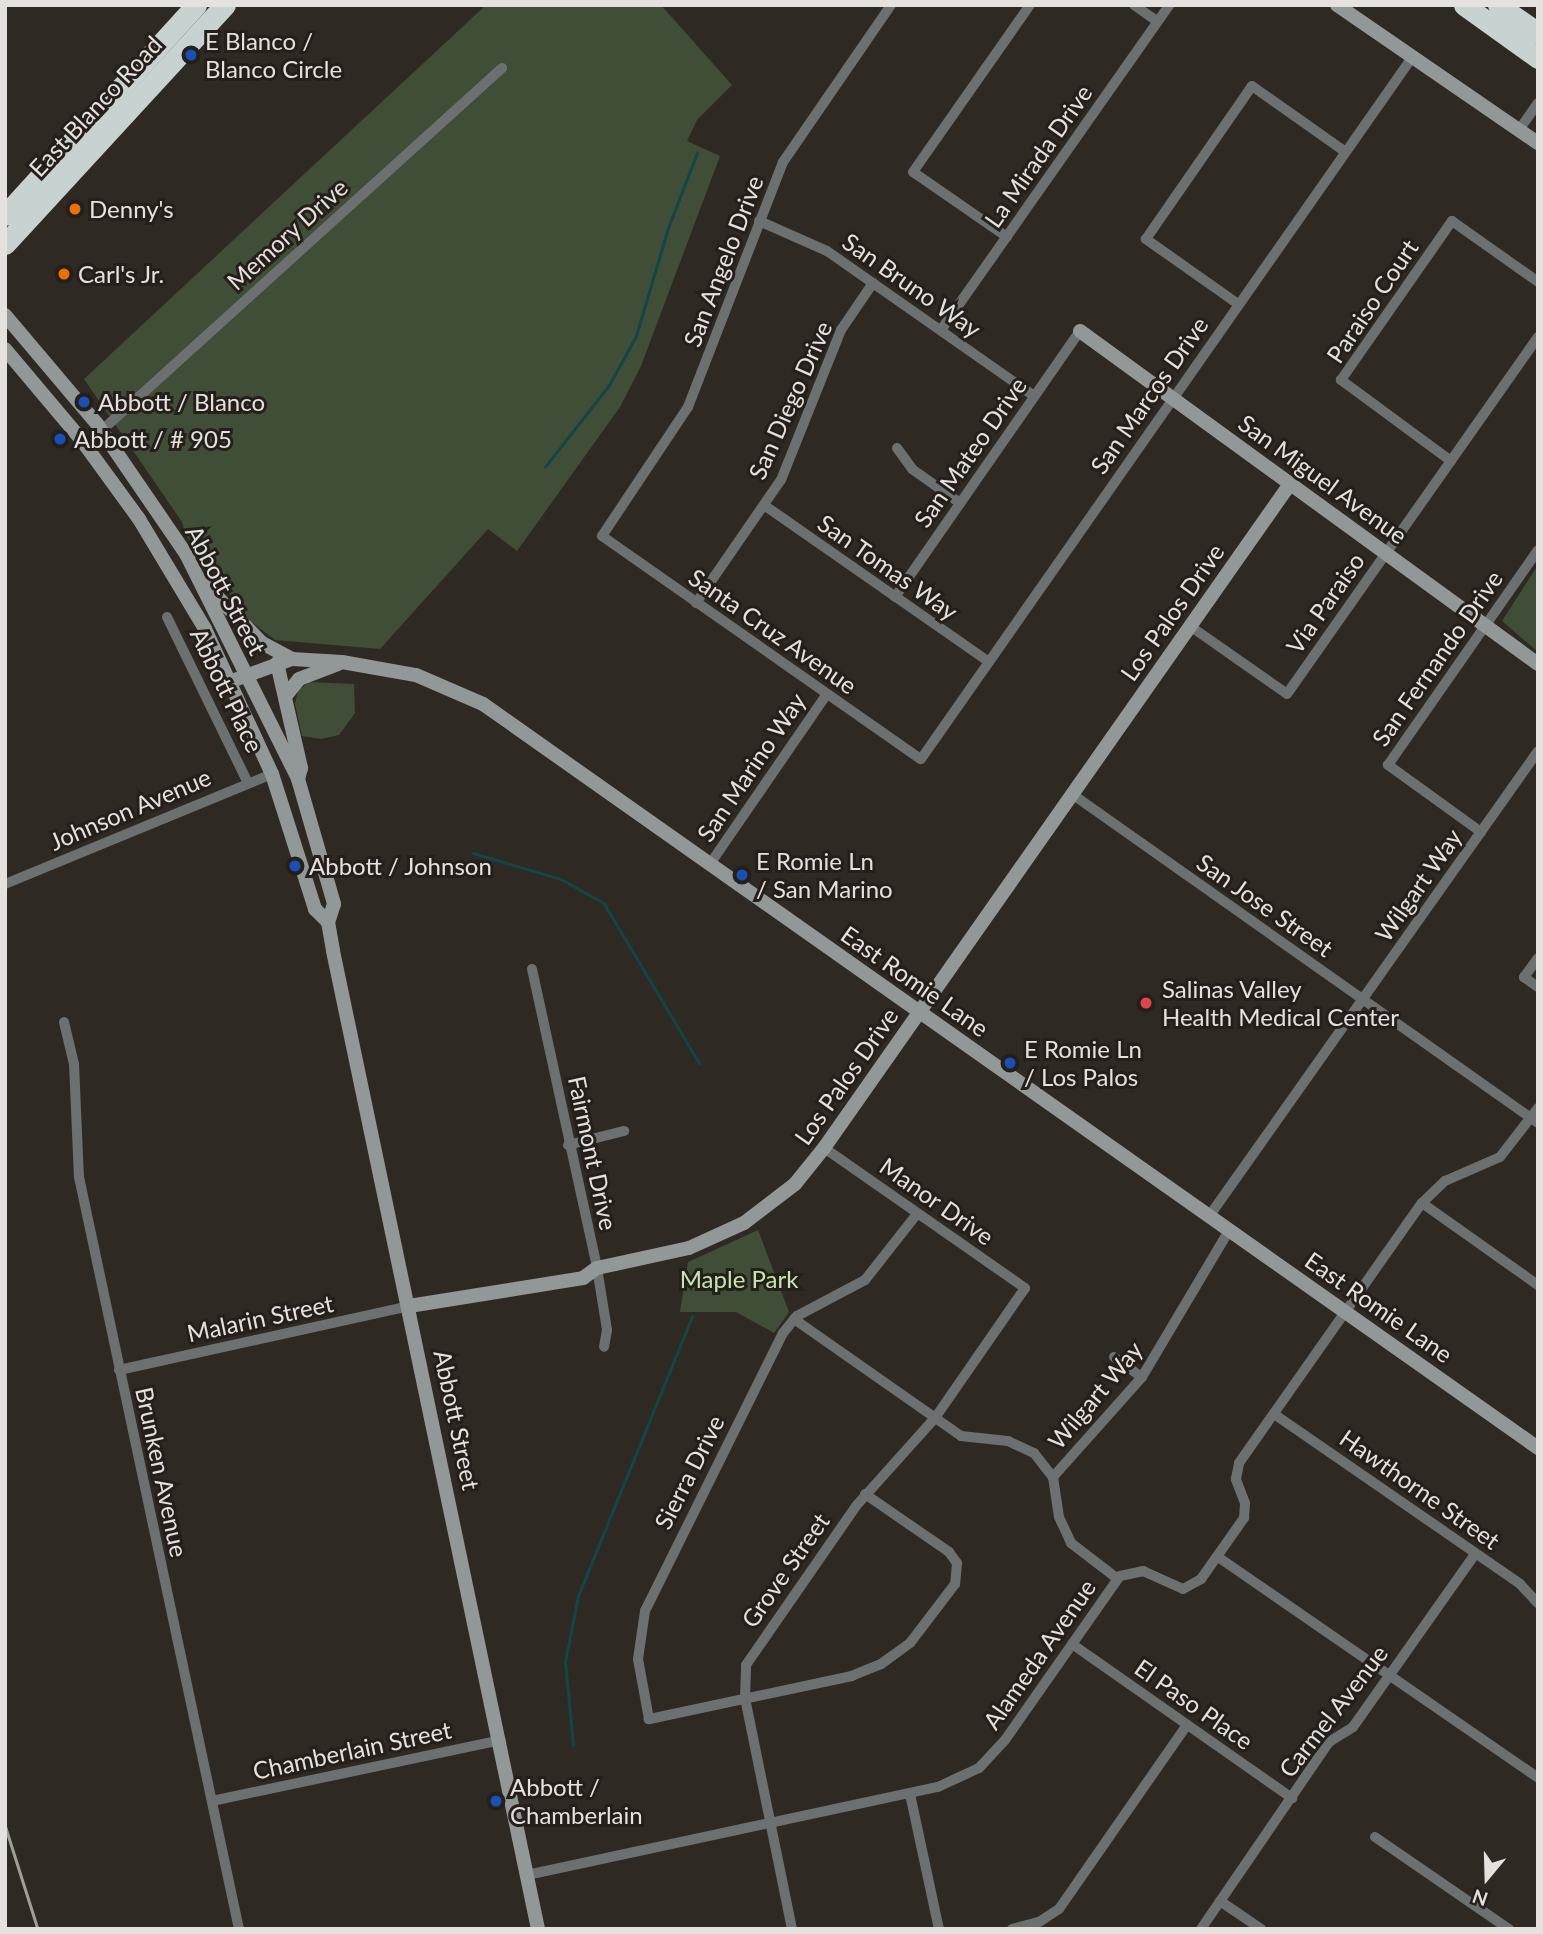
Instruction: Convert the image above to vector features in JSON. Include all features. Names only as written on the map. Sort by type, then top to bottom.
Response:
[{"type":"highway","name":"East Blanco Road","points":[[5,215],[196,5]]},
{"type":"highway","name":"East Blanco Road","points":[[5,244],[225,5]]},
{"type":"highway","points":[[1464,5],[1538,58]]},
{"type":"highway","points":[[1498,5],[1538,33]]},
{"type":"main road","points":[[1336,5],[1538,143]]},
{"type":"main road","name":"Abbott Street","points":[[5,315],[101,431],[198,576],[298,779],[334,904],[328,922],[501,1740],[538,1929]]},
{"type":"main road","name":"San Miguel Avenue","points":[[1080,331],[1538,664]]},
{"type":"main road","name":"Abbott Street","points":[[5,349],[80,438],[139,519],[205,629],[272,774],[315,909],[328,922]]},
{"type":"main road","name":"Los Palos Drive","points":[[409,1306],[583,1278],[597,1268],[689,1248],[733,1229],[786,1192],[824,1148],[1290,484]]},
{"type":"main road","points":[[198,576],[262,643],[284,661],[287,694],[301,768],[298,779]]},
{"type":"main road","name":"East Romie Lane","points":[[229,682],[284,661],[342,662],[416,675],[469,696],[1210,1214],[1538,1448]]},
{"type":"main road","points":[[287,694],[299,679],[342,662]]},
{"type":"street","name":"San Angelo Drive","points":[[602,536],[688,407],[759,221],[796,142],[891,5]]},
{"type":"street","points":[[1007,237],[913,172],[1030,5]]},
{"type":"street","points":[[1134,5],[1157,22]]},
{"type":"street","name":"La Mirada Drive","points":[[941,330],[1169,5]]},
{"type":"street","name":"San Marcos Drive","points":[[921,759],[1413,56]]},
{"type":"street","name":"Memory Drive","points":[[101,431],[502,68]]},
{"type":"street","points":[[1238,304],[1146,239],[1244,97],[1252,86],[1344,151]]},
{"type":"street","points":[[1519,130],[1538,103]]},
{"type":"street","name":"San Bruno Way","points":[[759,221],[809,241],[1034,396]]},
{"type":"street","name":"Paraiso Court","points":[[1451,461],[1341,380],[1452,222],[1538,282]]},
{"type":"street","name":"San Diego Drive","points":[[696,603],[764,505],[793,455],[841,330],[873,283]]},
{"type":"street","name":"San Mateo Drive","points":[[895,597],[1080,331]]},
{"type":"street","name":"Via Paraiso","points":[[1190,626],[1287,694],[1538,337]]},
{"type":"street","points":[[897,448],[912,469],[960,503]]},
{"type":"street","name":"San Tomas Way","points":[[764,505],[989,662]]},
{"type":"street","name":"Santa Cruz Avenue","points":[[602,536],[921,759]]},
{"type":"street","name":"San Fernando Drive","points":[[1481,832],[1388,765],[1538,550]]},
{"type":"street","name":"Abbott Place","points":[[167,617],[248,783]]},
{"type":"street","name":"San Marino Way","points":[[710,863],[826,695]]},
{"type":"street","name":"Wilgart Way","points":[[1210,1214],[1538,751]]},
{"type":"street","name":"Johnson Avenue","points":[[5,884],[272,774]]},
{"type":"street","name":"San Jose Street","points":[[1072,794],[1534,1120]]},
{"type":"street","points":[[1538,958],[1524,977],[1538,987]]},
{"type":"street","name":"Fairmont Drive","points":[[532,969],[568,1145],[597,1268],[607,1330],[604,1347]]},
{"type":"street","name":"Brunken Avenue","points":[[64,1022],[74,1064],[79,1177],[239,1929]]},
{"type":"street","name":"Alameda Avenue","points":[[527,1875],[910,1794],[954,1782],[989,1760],[1118,1578],[1126,1572],[1143,1571],[1172,1587],[1187,1589],[1218,1557],[1245,1513],[1236,1479],[1238,1467],[1422,1203],[1446,1181],[1500,1157],[1534,1120],[1538,1108]]},
{"type":"street","points":[[568,1145],[624,1131]]},
{"type":"street","name":"Manor Drive","points":[[824,1148],[1025,1288]]},
{"type":"street","points":[[1422,1203],[1538,1285]]},
{"type":"street","points":[[917,1214],[881,1264],[857,1287],[794,1319],[969,1439],[1008,1441],[1026,1447],[1053,1477],[1059,1517],[1068,1537],[1118,1578]]},
{"type":"street","name":"Wilgart Way","points":[[1053,1477],[1142,1377],[1198,1278],[1230,1229]]},
{"type":"street","name":"Grove Street","points":[[792,1929],[745,1698],[743,1675],[748,1660],[865,1494],[935,1418],[1025,1288]]},
{"type":"street","name":"Malarin Street","points":[[119,1370],[409,1306]]},
{"type":"street","name":"Sierra Drive","points":[[745,1698],[649,1719],[638,1659],[641,1627],[656,1582],[794,1319]]},
{"type":"street","points":[[1114,1357],[1142,1377]]},
{"type":"street","name":"Hawthorne Street","points":[[1274,1413],[1527,1590],[1538,1603]]},
{"type":"street","points":[[745,1698],[852,1676],[881,1664],[917,1635],[955,1584],[958,1569],[949,1552],[865,1494]]},
{"type":"street","name":"Carmel Avenue","points":[[1201,1929],[1329,1742],[1353,1727],[1475,1554]]},
{"type":"street","points":[[1218,1557],[1538,1778]]},
{"type":"street","name":"El Paso Place","points":[[1072,1644],[1292,1798]]},
{"type":"street","points":[[1012,1929],[1039,1922],[1059,1909],[1187,1725]]},
{"type":"street","name":"Chamberlain Street","points":[[212,1801],[501,1740]]},
{"type":"street","points":[[910,1794],[939,1929]]},
{"type":"street","points":[[1376,1837],[1509,1929]]},
{"type":"street","points":[[1220,1901],[1261,1929]]},
{"type":"green space","points":[[486,5],[661,5],[732,85],[697,120],[687,141],[720,156],[641,366],[620,407],[517,551],[488,529],[380,649],[275,640],[249,620],[185,534],[182,522],[84,379]]},
{"type":"green space","points":[[1538,565],[1538,652],[1502,621]]},
{"type":"green space","points":[[309,682],[354,684],[355,713],[339,735],[321,739],[302,736],[295,704],[298,691]]},
{"type":"green space","name":"Maple Park","points":[[758,1230],[789,1312],[774,1333],[736,1312],[680,1312],[688,1262]]},
{"type":"waterway","points":[[545,467],[609,385],[636,336],[668,228],[697,153]]},
{"type":"waterway","points":[[473,853],[561,879],[604,903],[700,1064]]},
{"type":"waterway","points":[[573,1746],[565,1662],[578,1596],[692,1316]]},
{"type":"railway","points":[[5,1825],[38,1929]]},
{"type":"place","name":"E Blanco / Blanco Circle","points":[[191,55]]},
{"type":"place","name":"Denny's","points":[[75,209]]},
{"type":"place","name":"Carl's Jr.","points":[[64,274]]},
{"type":"place","name":"Abbott / Blanco","points":[[84,402]]},
{"type":"place","name":"Abbott / # 905","points":[[60,439]]},
{"type":"place","name":"Abbott / Johnson","points":[[295,866]]},
{"type":"place","name":"E Romie Ln / San Marino","points":[[742,875]]},
{"type":"place","name":"Salinas Valley Health Medical Center","points":[[1146,1003]]},
{"type":"place","name":"E Romie Ln / Los Palos","points":[[1010,1063]]},
{"type":"place","name":"Abbott / Chamberlain","points":[[496,1801]]}]
